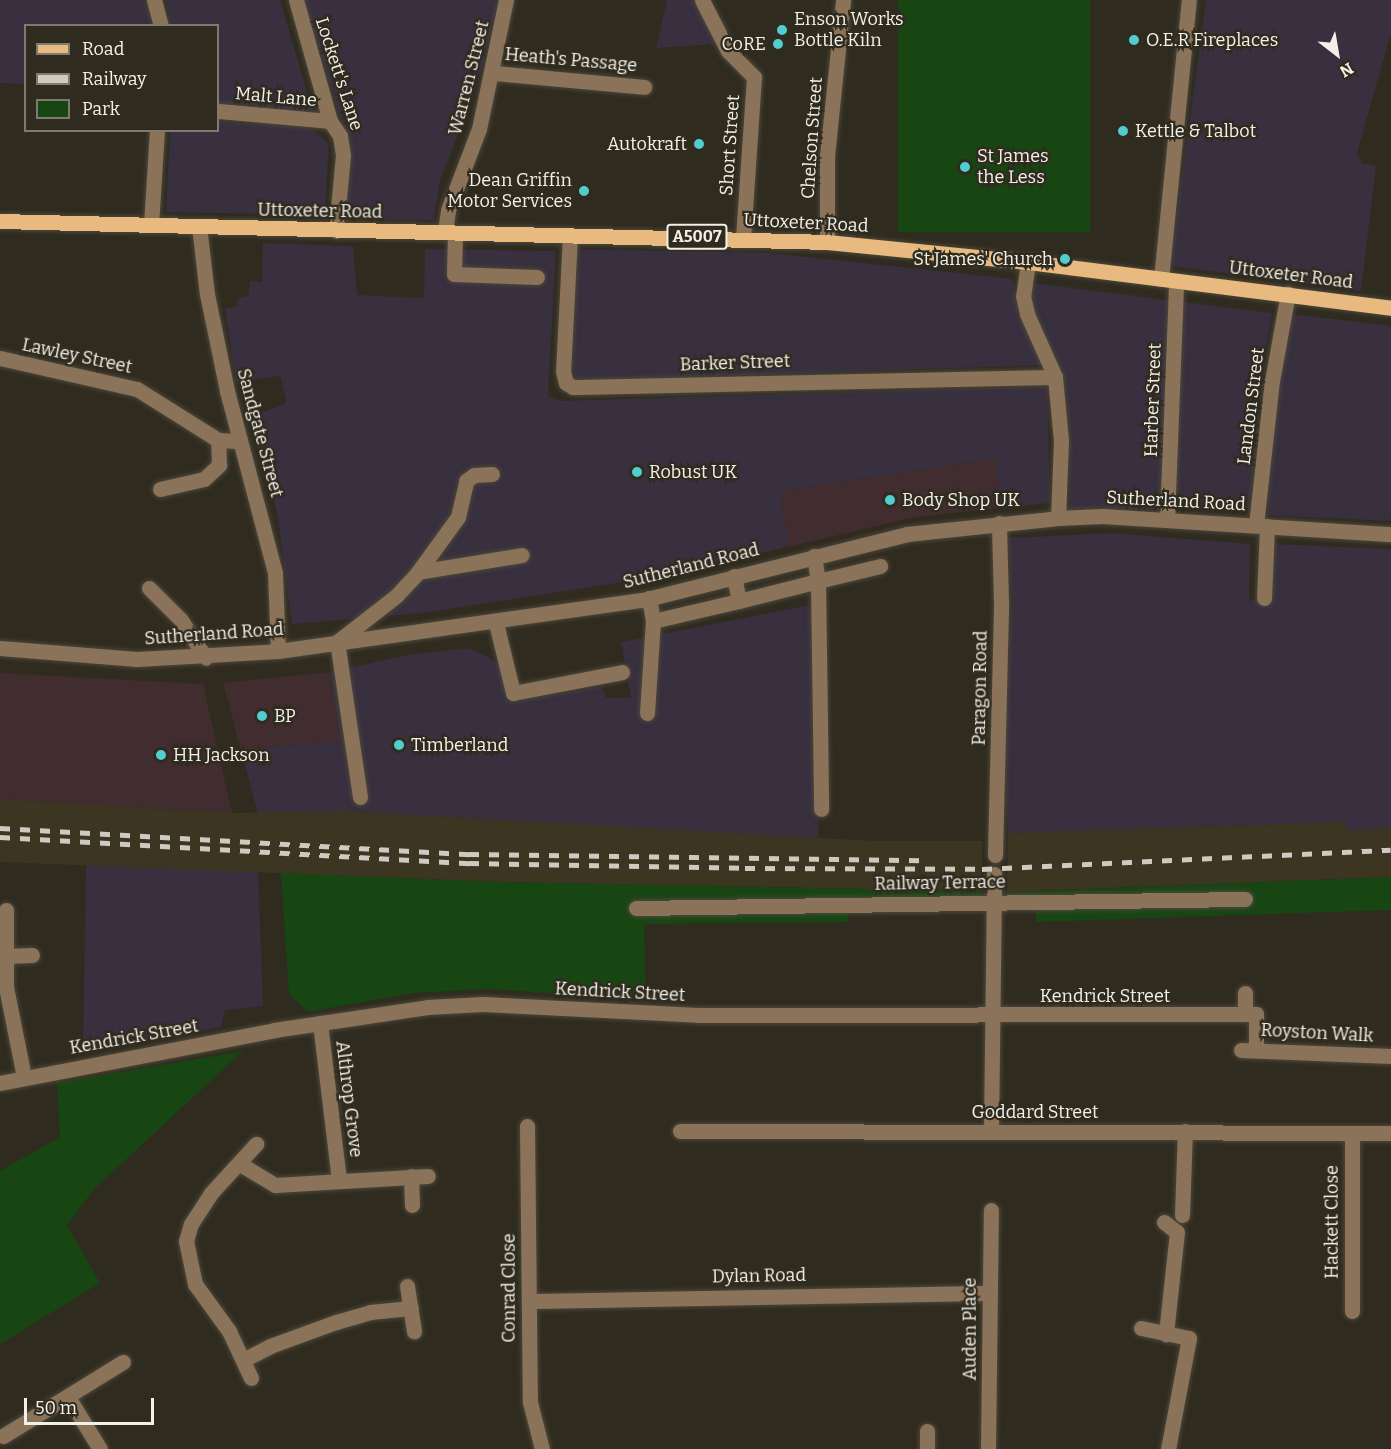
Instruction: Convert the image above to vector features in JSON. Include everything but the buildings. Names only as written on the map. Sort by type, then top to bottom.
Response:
[{"type":"main road","name":"Uttoxeter Road","points":[[0,221],[336,231],[743,238],[827,242],[1028,262],[1288,293],[1391,308]]},
{"type":"street","points":[[154,0],[160,24]]},
{"type":"street","name":"Lockett's Lane","points":[[296,0],[330,121],[339,136],[343,155],[336,231]]},
{"type":"street","name":"Warren Street","points":[[506,0],[494,73],[479,129],[448,210],[454,274],[537,277]]},
{"type":"street","name":"Chelson Street","points":[[827,242],[827,156],[843,0]]},
{"type":"street","name":"Harber Street","points":[[1167,520],[1169,280],[1189,0]]},
{"type":"street","name":"Short Street","points":[[704,2],[728,51],[754,77],[743,238]]},
{"type":"street","name":"Heath's Passage","points":[[494,73],[644,87]]},
{"type":"street","name":"Malt Lane","points":[[219,111],[330,121]]},
{"type":"street","points":[[151,225],[157,132]]},
{"type":"street","name":"Sandgate Street","points":[[200,226],[207,294],[240,441],[275,573],[278,651]]},
{"type":"street","name":"Barker Street","points":[[570,235],[563,370],[566,384],[573,387],[1055,377]]},
{"type":"street","points":[[1028,262],[1023,296],[1027,314],[1055,377],[1061,441],[1058,518]]},
{"type":"street","name":"Landon Street","points":[[1264,598],[1262,525],[1272,381],[1288,293]]},
{"type":"street","name":"Lawley Street","points":[[0,358],[137,389],[218,440],[240,441]]},
{"type":"street","points":[[160,489],[204,479],[219,465],[218,440]]},
{"type":"street","points":[[360,797],[337,642],[396,596],[418,572],[458,517],[466,481],[474,475],[492,474]]},
{"type":"street","name":"Sutherland Road","points":[[0,648],[136,659],[206,658],[278,651],[496,623],[649,598],[907,534],[1058,518],[1167,520],[1391,534]]},
{"type":"street","name":"Paragon Road","points":[[995,855],[1001,602],[999,523]]},
{"type":"street","points":[[418,572],[522,555]]},
{"type":"street","points":[[814,556],[818,581],[822,809]]},
{"type":"street","points":[[653,621],[880,566]]},
{"type":"street","points":[[734,576],[739,601]]},
{"type":"street","points":[[149,588],[181,620],[206,658]]},
{"type":"street","points":[[646,713],[653,621],[649,598]]},
{"type":"street","points":[[496,623],[513,693],[622,672]]},
{"type":"street","points":[[991,1131],[994,874]]},
{"type":"street","name":"Railway Terrace","points":[[636,908],[1245,899]]},
{"type":"street","points":[[6,910],[6,987],[24,1077]]},
{"type":"street","points":[[5,956],[32,955]]},
{"type":"street","points":[[1245,993],[1245,1014]]},
{"type":"street","name":"Kendrick Street","points":[[0,1083],[320,1023],[427,1006],[483,1004],[698,1015],[991,1017],[1245,1014]]},
{"type":"street","name":"Royston Walk","points":[[1245,1014],[1256,1014],[1249,1050],[1391,1056]]},
{"type":"street","name":"Althrop Grove","points":[[320,1023],[339,1180]]},
{"type":"street","name":"Conrad Close","points":[[527,1126],[530,1402],[542,1449]]},
{"type":"street","name":"Goddard Street","points":[[680,1131],[1391,1133]]},
{"type":"street","points":[[1182,1215],[1185,1131]]},
{"type":"street","name":"Hackett Close","points":[[1352,1133],[1352,1311]]},
{"type":"street","points":[[251,1378],[245,1359],[195,1284],[186,1241],[191,1224],[211,1193],[256,1144]]},
{"type":"street","name":"Althrop Grove","points":[[240,1164],[275,1185],[306,1185],[339,1180],[428,1176]]},
{"type":"street","points":[[411,1176],[412,1205]]},
{"type":"street","name":"Auden Place","points":[[988,1449],[991,1210]]},
{"type":"street","points":[[1164,1222],[1177,1232],[1166,1334]]},
{"type":"street","points":[[407,1286],[414,1330]]},
{"type":"street","name":"Dylan Road","points":[[529,1301],[989,1293]]},
{"type":"street","points":[[245,1359],[270,1346],[336,1322],[370,1312],[411,1308]]},
{"type":"street","points":[[1141,1328],[1189,1338],[1168,1449]]},
{"type":"street","points":[[3,1436],[123,1362]]},
{"type":"street","points":[[68,1396],[100,1449]]},
{"type":"street","points":[[927,1431],[927,1449]]},
{"type":"shaded area","points":[[0,0],[145,0],[152,24],[24,24],[24,84],[0,83]]},
{"type":"shaded area","points":[[166,0],[280,0],[313,112],[219,105],[219,24],[171,24]]},
{"type":"shaded area","points":[[303,0],[498,0],[479,79],[440,181],[434,220],[345,219],[350,147]]},
{"type":"shaded area","points":[[667,0],[694,0],[717,44],[656,48]]},
{"type":"shaded area","points":[[1206,0],[1391,0],[1391,33],[1357,153],[1362,163],[1376,166],[1361,291],[1170,266]]},
{"type":"shaded area","points":[[219,122],[307,126],[329,143],[325,215],[166,212],[170,132],[219,132]]},
{"type":"shaded area","points":[[263,243],[353,246],[357,295],[424,298],[425,249],[556,251],[548,396],[559,401],[1047,386],[1050,503],[999,508],[997,458],[780,491],[788,547],[623,582],[422,613],[292,624],[277,512],[252,433],[259,430],[256,415],[287,403],[280,376],[236,382],[225,309],[237,306],[238,298],[248,296],[250,281],[262,282]]},
{"type":"shaded area","points":[[575,249],[769,253],[1013,279],[1016,304],[1041,357],[1041,365],[586,380],[576,377],[572,368]]},
{"type":"shaded area","points":[[1032,283],[1272,313],[1261,375],[1250,509],[1070,509],[1068,443],[1032,306]]},
{"type":"shaded area","points":[[1291,314],[1391,326],[1391,521],[1267,515],[1276,382]]},
{"type":"shaded area","name":"Body Shop UK","points":[[998,458],[999,508],[915,517],[788,547],[780,491]]},
{"type":"shaded area","points":[[1110,533],[1250,544],[1249,599],[1270,601],[1274,544],[1391,549],[1391,827],[1345,831],[1346,822],[1008,833],[1003,757],[1012,604],[1009,538]]},
{"type":"shaded area","points":[[821,603],[824,631],[818,838],[343,811],[258,814],[241,750],[341,741],[329,672],[408,655],[469,648],[500,663],[511,701],[602,687],[606,698],[631,698],[621,642]]},
{"type":"shaded area","points":[[329,672],[341,741],[241,750],[223,683]]},
{"type":"shaded area","points":[[0,673],[203,684],[232,813],[0,799]]},
{"type":"shaded area","points":[[0,799],[232,813],[343,811],[874,841],[982,841],[982,891],[500,882],[0,862]]},
{"type":"shaded area","points":[[1346,822],[1346,831],[1391,827],[1391,877],[1007,892],[1008,833]]},
{"type":"shaded area","points":[[86,865],[258,871],[263,1006],[225,1010],[221,1027],[83,1052]]},
{"type":"green space","points":[[898,0],[1090,0],[1090,232],[898,232]]},
{"type":"green space","points":[[281,873],[500,882],[982,891],[981,908],[848,914],[848,922],[644,924],[646,1000],[488,989],[413,993],[308,1012],[289,994]]},
{"type":"green space","points":[[1391,877],[1391,910],[1036,922],[1036,908],[1008,908],[1007,892]]},
{"type":"green space","points":[[243,1051],[94,1189],[67,1225],[100,1283],[0,1344],[0,1171],[60,1137],[57,1083]]},
{"type":"railway","points":[[0,828],[469,854],[923,860]]},
{"type":"railway","points":[[0,837],[469,863],[745,868],[982,869],[1391,850]]},
{"type":"place","name":"Enson Works Bottle Kiln","points":[[782,30]]},
{"type":"place","name":"O.E.R Fireplaces","points":[[1134,40]]},
{"type":"place","name":"CoRE","points":[[778,44]]},
{"type":"place","name":"Kettle & Talbot","points":[[1123,131]]},
{"type":"place","name":"Autokraft","points":[[699,144]]},
{"type":"place","name":"St James the Less","points":[[965,167]]},
{"type":"place","name":"Dean Griffin Motor Services","points":[[584,191]]},
{"type":"place","name":"St James' Church","points":[[1065,259]]},
{"type":"place","name":"Robust UK","points":[[637,472]]},
{"type":"place","name":"Body Shop UK","points":[[890,500]]},
{"type":"place","name":"BP","points":[[262,716]]},
{"type":"place","name":"Timberland","points":[[399,745]]},
{"type":"place","name":"HH Jackson","points":[[161,755]]}]
